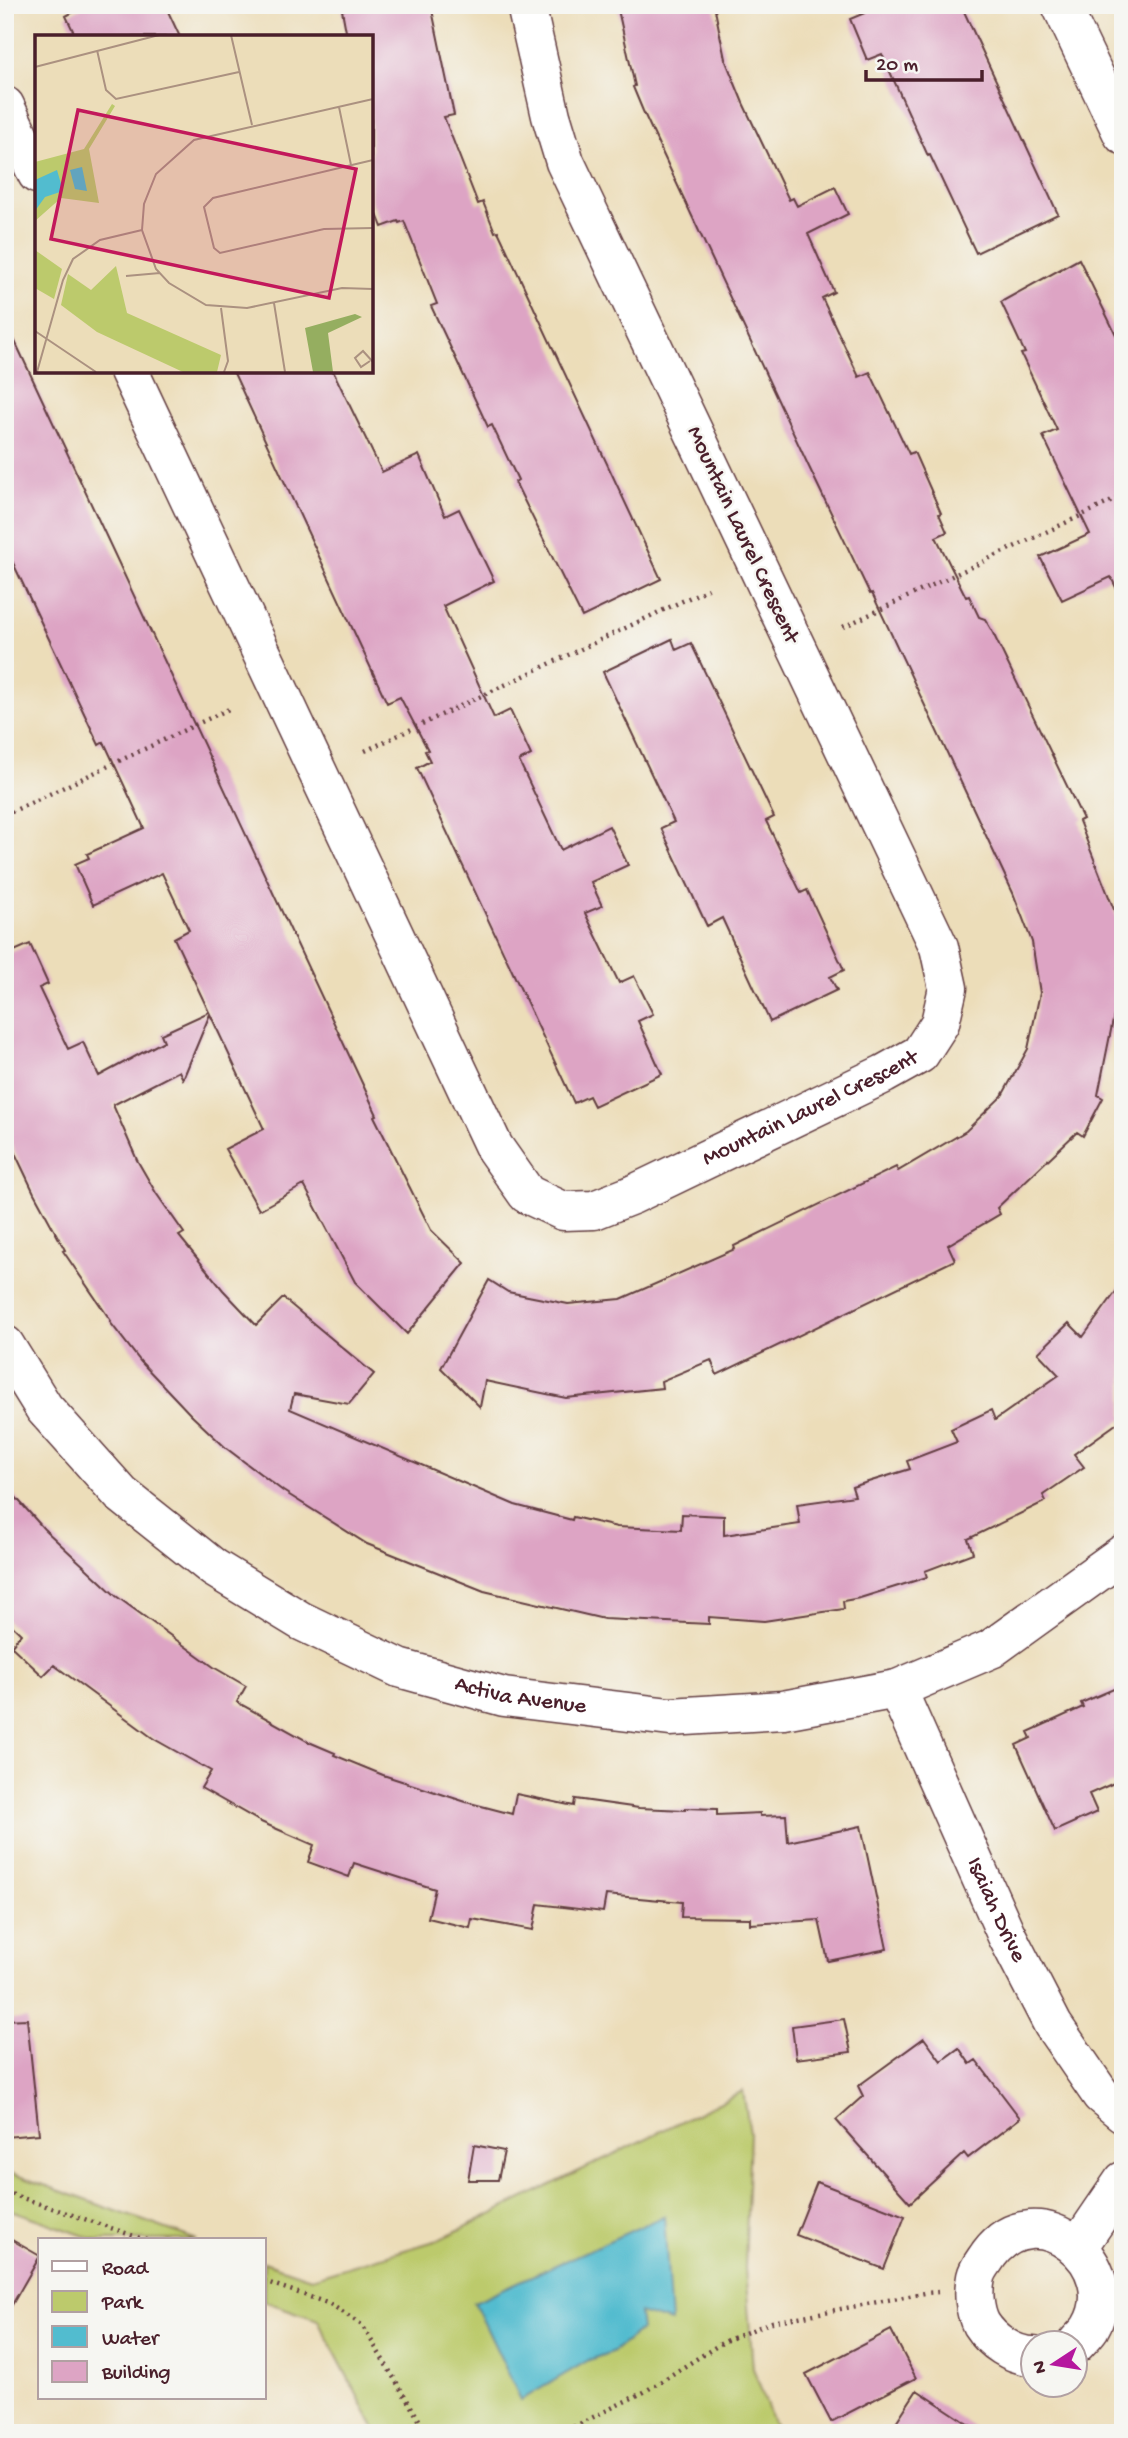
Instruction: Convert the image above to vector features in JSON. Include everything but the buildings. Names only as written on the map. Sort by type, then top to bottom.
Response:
[{"type":"street","name":"Mountain Laurel Crescent","points":[[130,373],[488,1135],[527,1194],[563,1211],[594,1210],[632,1195],[884,1074],[920,1054],[940,1023],[948,988],[939,947],[565,162],[551,116],[526,5]]},
{"type":"street","points":[[1061,5],[1123,135]]},
{"type":"street","points":[[5,106],[35,170]]},
{"type":"street","name":"Activa Avenue","points":[[5,1345],[44,1408],[121,1494],[214,1568],[302,1621],[399,1668],[504,1697],[670,1717],[783,1710],[897,1689],[991,1649],[1123,1554]]},
{"type":"street","name":"Isaiah Drive","points":[[897,1689],[1006,1934],[1053,2025],[1101,2095],[1123,2113]]},
{"type":"street","points":[[1078,2247],[1123,2180]]},
{"type":"street","points":[[1020,2354],[993,2339],[980,2322],[973,2291],[978,2269],[997,2243],[1017,2232],[1048,2230],[1069,2238],[1092,2260],[1100,2281],[1099,2307],[1088,2330]]},
{"type":"path","points":[[843,627],[1123,496]]},
{"type":"path","points":[[365,751],[710,588]]},
{"type":"path","points":[[5,815],[231,708]]},
{"type":"path","points":[[5,2192],[140,2238]]},
{"type":"path","points":[[266,2282],[330,2304],[362,2325],[428,2433]]},
{"type":"path","points":[[561,2433],[644,2392],[726,2341],[772,2322],[925,2292],[973,2291]]},
{"type":"green space","points":[[743,2091],[750,2133],[745,2268],[753,2368],[779,2433],[377,2433],[318,2320],[266,2302],[266,2263],[311,2278],[438,2240]]},
{"type":"green space","points":[[5,2171],[191,2238],[90,2238],[5,2208]]},
{"type":"water","points":[[664,2216],[671,2322],[639,2313],[641,2330],[614,2351],[589,2360],[521,2400],[474,2302]]}]
